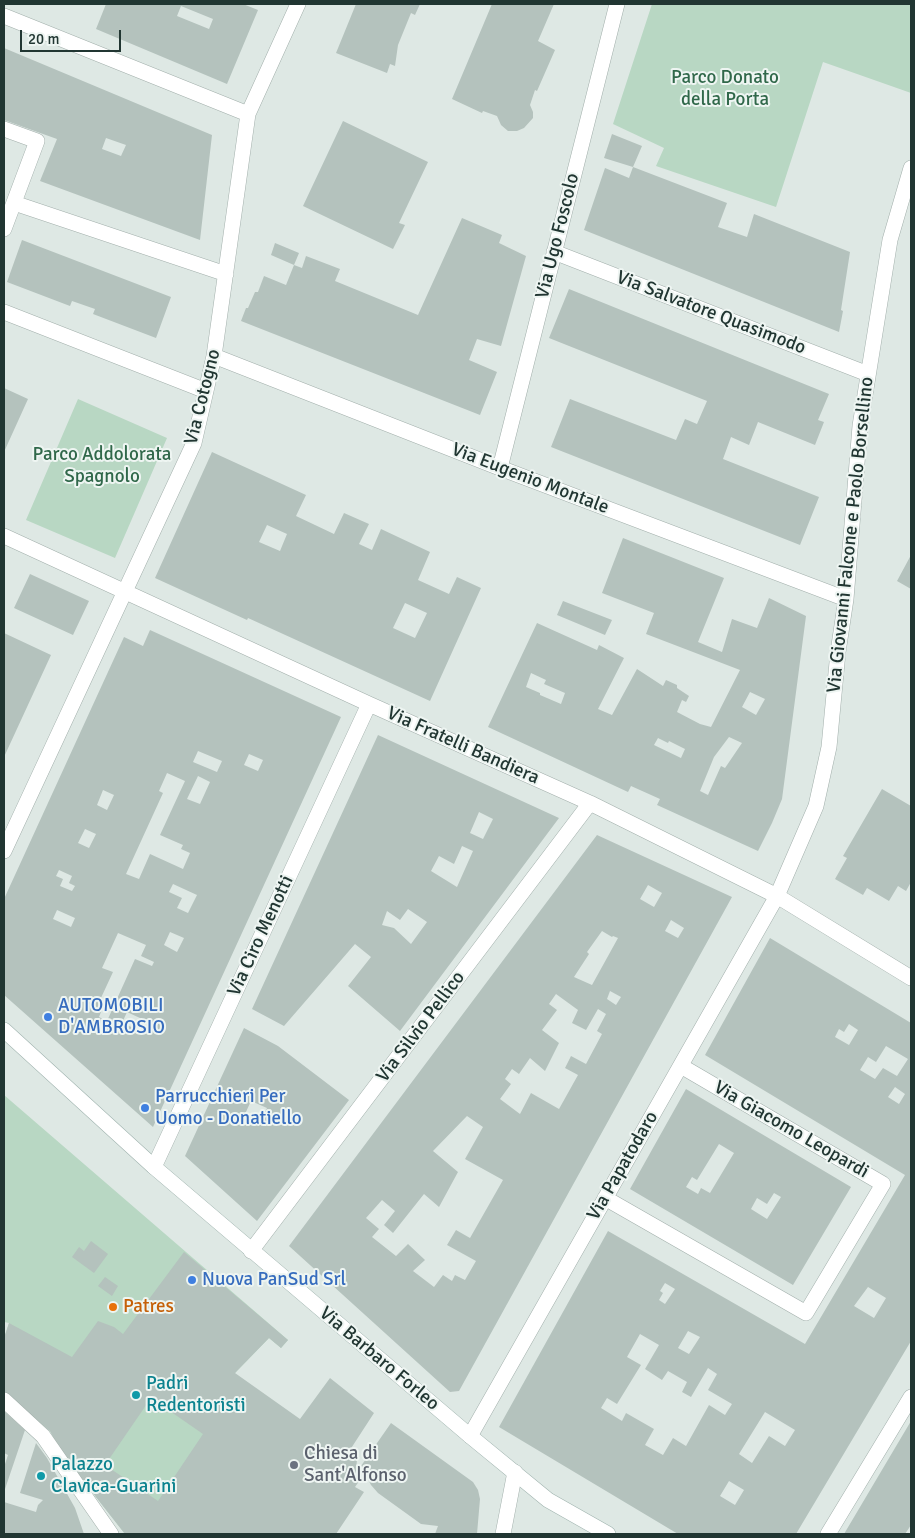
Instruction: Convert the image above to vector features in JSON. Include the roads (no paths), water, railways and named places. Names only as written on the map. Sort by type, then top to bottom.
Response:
[{"type":"street","name":"Via Cotogno","points":[[4,851],[194,443],[214,356],[248,114],[298,4]]},
{"type":"street","name":"Via Ugo Foscolo","points":[[500,468],[617,4]]},
{"type":"street","points":[[4,16],[248,114]]},
{"type":"street","points":[[4,129],[37,141],[4,229]]},
{"type":"street","name":"Via Giovanni Falcone e Paolo Borsellino","points":[[777,896],[816,806],[829,747],[838,652],[846,599],[860,426],[890,240],[911,168]]},
{"type":"street","points":[[14,203],[226,274]]},
{"type":"street","name":"Via Salvatore Quasimodo","points":[[554,252],[868,374]]},
{"type":"street","points":[[4,312],[206,391]]},
{"type":"street","name":"Via Eugenio Montale","points":[[214,356],[500,468],[846,599]]},
{"type":"street","name":"Via Fratelli Bandiera","points":[[4,536],[369,704],[590,803],[777,896],[911,978]]},
{"type":"street","name":"Via Ciro Menotti","points":[[154,1167],[369,704]]},
{"type":"street","name":"Via Silvio Pellico","points":[[251,1251],[590,803]]},
{"type":"street","name":"Via Papatodaro","points":[[470,1436],[777,896]]},
{"type":"street","name":"Via Barbaro Forleo","points":[[4,1030],[154,1167],[470,1436],[548,1500],[608,1534]]},
{"type":"street","name":"Via Giacomo Leopardi","points":[[605,1198],[806,1313],[883,1184],[681,1066]]},
{"type":"street","points":[[828,1534],[911,1397]]},
{"type":"street","points":[[4,1400],[43,1436],[111,1534]]},
{"type":"street","points":[[503,1534],[515,1472]]},
{"type":"place","name":"AUTOMOBILI D'AMBROSIO","points":[[48,1017]]},
{"type":"place","name":"Parrucchieri Per Uomo - Donatiello","points":[[145,1108]]},
{"type":"place","name":"Nuova PanSud Srl","points":[[192,1280]]},
{"type":"place","name":"Patres","points":[[113,1307]]},
{"type":"place","name":"Padri Redentoristi","points":[[136,1395]]},
{"type":"place","name":"Chiesa di Sant'Alfonso","points":[[294,1465]]},
{"type":"place","name":"Palazzo Clavica-Guarini","points":[[41,1476]]},
{"type":"park label","name":"Parco Donato della Porta","points":[[725,89]]},
{"type":"park label","name":"Parco Addolorata Spagnolo","points":[[102,466]]}]
